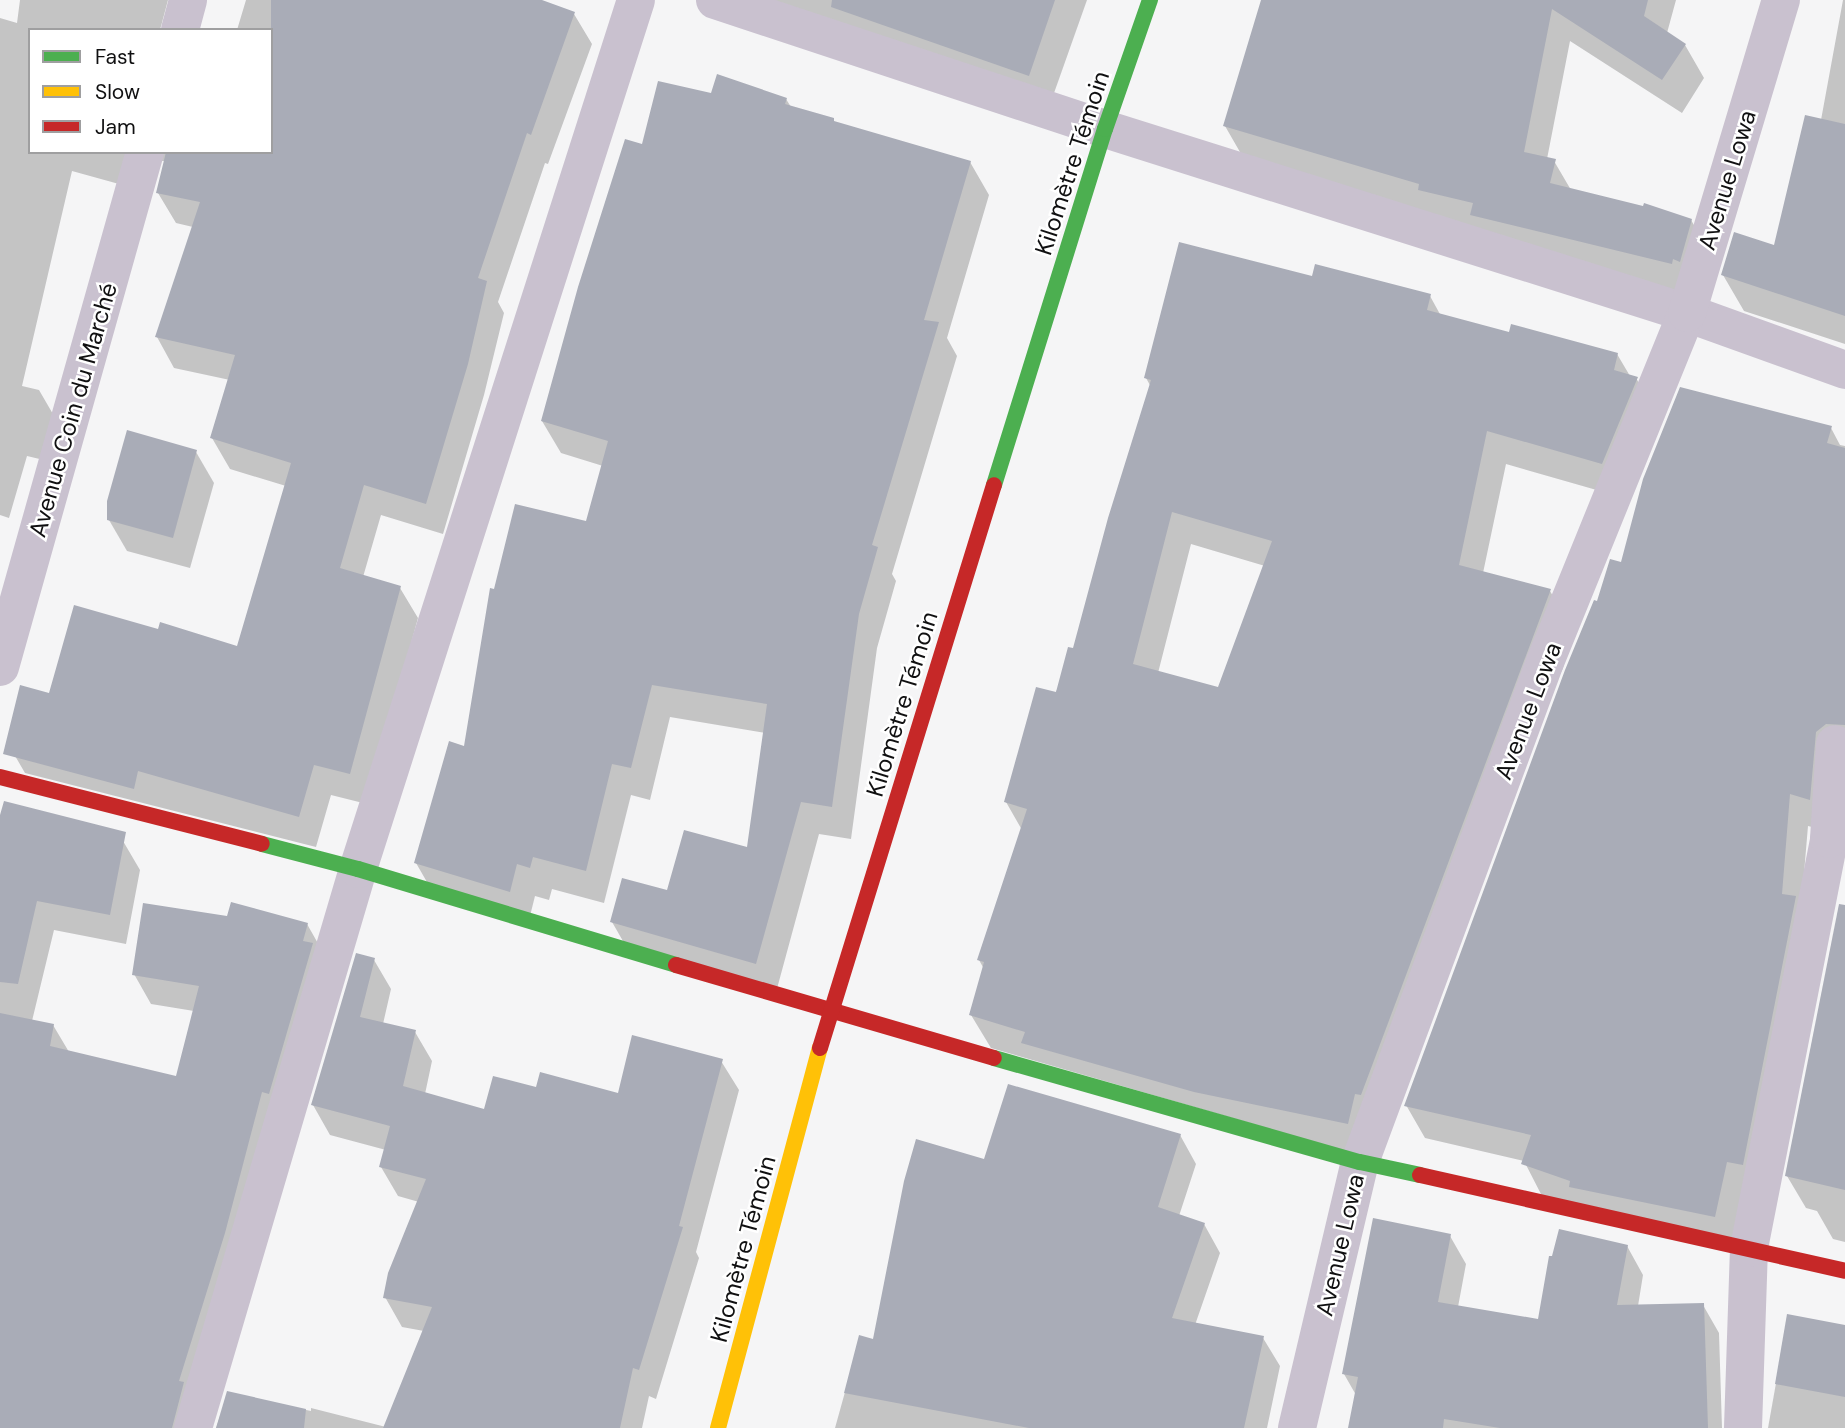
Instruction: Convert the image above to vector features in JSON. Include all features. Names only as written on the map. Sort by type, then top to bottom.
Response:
[{"type":"street","points":[[181,28],[188,0]]},
{"type":"street","points":[[194,1428],[358,869],[636,0]]},
{"type":"street","points":[[715,0],[1105,128],[1687,313],[1845,370]]},
{"type":"street","name":"Kilomètre Témoin","points":[[718,1428],[830,1012],[1105,128],[1150,0]]},
{"type":"street","name":"Avenue Lowa","points":[[1297,1428],[1360,1163],[1545,662],[1687,313],[1781,0]]},
{"type":"street","name":"Avenue Coin du Marché","points":[[0,667],[144,154]]},
{"type":"street","points":[[1743,1428],[1749,1248],[1829,839],[1835,744]]},
{"type":"street","points":[[0,777],[358,869],[830,1012],[1360,1163],[1845,1271]]},
{"type":"building","points":[[271,0],[542,0],[575,12],[531,135],[527,133],[478,278],[487,281],[468,364],[426,504],[364,485],[340,568],[401,586],[350,774],[314,765],[299,817],[138,771],[134,789],[3,754],[20,685],[49,693],[74,605],[158,629],[160,622],[237,646],[291,463],[210,438],[235,355],[155,337],[200,202],[156,193],[166,154],[273,154]]},
{"type":"building","points":[[832,0],[1055,0],[1029,76],[831,7]]},
{"type":"building","points":[[1261,0],[1648,0],[1644,16],[1686,44],[1662,80],[1552,9],[1524,152],[1556,159],[1550,183],[1643,206],[1644,203],[1692,219],[1680,262],[1673,259],[1672,264],[1470,215],[1473,203],[1418,190],[1419,184],[1223,126]]},
{"type":"building","points":[[717,74],[787,98],[785,104],[834,118],[834,121],[971,161],[924,320],[939,322],[872,545],[878,547],[859,614],[832,807],[801,802],[756,964],[610,922],[622,878],[667,890],[684,830],[747,847],[767,704],[652,685],[631,768],[612,764],[586,871],[533,857],[530,868],[517,864],[510,892],[414,863],[449,741],[464,746],[490,588],[494,589],[515,504],[586,521],[608,441],[541,421],[578,287],[625,139],[642,144],[658,81],[711,93]]},
{"type":"building","points":[[1805,115],[1845,124],[1845,316],[1721,275],[1734,232],[1774,245]]},
{"type":"building","points":[[1179,242],[1312,276],[1315,264],[1431,294],[1427,310],[1509,332],[1511,324],[1618,353],[1614,370],[1638,377],[1602,464],[1487,431],[1459,565],[1551,589],[1361,1095],[1355,1094],[1348,1124],[1194,1092],[1021,1043],[1025,1032],[969,1015],[984,962],[977,960],[1027,809],[1004,802],[1036,687],[1056,692],[1068,647],[1073,648],[1108,518],[1151,380],[1144,378]],"holes":[[[1172,512],[1272,541],[1218,687],[1133,664]]]},
{"type":"building","points":[[1680,387],[1832,426],[1827,443],[1845,448],[1845,725],[1826,724],[1816,732],[1810,800],[1790,794],[1782,894],[1796,896],[1743,1165],[1727,1162],[1715,1217],[1569,1187],[1570,1181],[1521,1164],[1531,1135],[1404,1106],[1565,670],[1594,600],[1597,601],[1610,559],[1621,562],[1643,479]]},
{"type":"building","points":[[127,430],[197,450],[173,538],[107,520],[107,501]]},
{"type":"building","points":[[4,801],[126,832],[110,915],[37,901],[18,984],[0,982],[0,815]]},
{"type":"building","points":[[231,902],[308,923],[303,941],[313,943],[269,1094],[262,1092],[225,1233],[179,1381],[184,1382],[172,1428],[0,1428],[0,1013],[54,1024],[50,1046],[176,1076],[199,986],[132,975],[143,903],[227,916]]},
{"type":"building","points":[[1839,904],[1845,905],[1845,1190],[1785,1176]]},
{"type":"building","points":[[356,953],[375,958],[360,1017],[416,1030],[403,1086],[484,1109],[493,1076],[536,1087],[540,1072],[618,1093],[632,1035],[723,1059],[679,1226],[683,1227],[639,1370],[633,1368],[620,1428],[383,1428],[432,1307],[383,1298],[388,1273],[426,1179],[379,1167],[390,1126],[311,1105]]},
{"type":"building","points":[[1008,1084],[1181,1134],[1158,1207],[1205,1223],[1172,1318],[1264,1336],[1244,1428],[1029,1428],[844,1393],[859,1335],[873,1339],[904,1181],[916,1139],[984,1159]]},
{"type":"building","points":[[1373,1218],[1451,1234],[1438,1302],[1538,1319],[1549,1256],[1552,1256],[1559,1229],[1628,1245],[1617,1305],[1704,1303],[1708,1428],[1500,1428],[1444,1419],[1443,1428],[1348,1428],[1358,1377],[1342,1374]]},
{"type":"building","points":[[1787,1314],[1845,1325],[1845,1397],[1775,1384]]},
{"type":"building","points":[[227,1391],[306,1409],[304,1428],[216,1428]]},
{"type":"traffic: fast","points":[[994,485],[1105,129],[1150,0]]},
{"type":"traffic: fast","points":[[262,844],[358,869],[676,965]]},
{"type":"traffic: fast","points":[[994,1058],[1360,1162],[1420,1175]]},
{"type":"traffic: slow","points":[[718,1428],[820,1048]]},
{"type":"traffic: jam","points":[[820,1048],[994,485]]},
{"type":"traffic: jam","points":[[0,777],[262,844]]},
{"type":"traffic: jam","points":[[676,965],[994,1058]]},
{"type":"traffic: jam","points":[[1420,1175],[1845,1271]]}]
